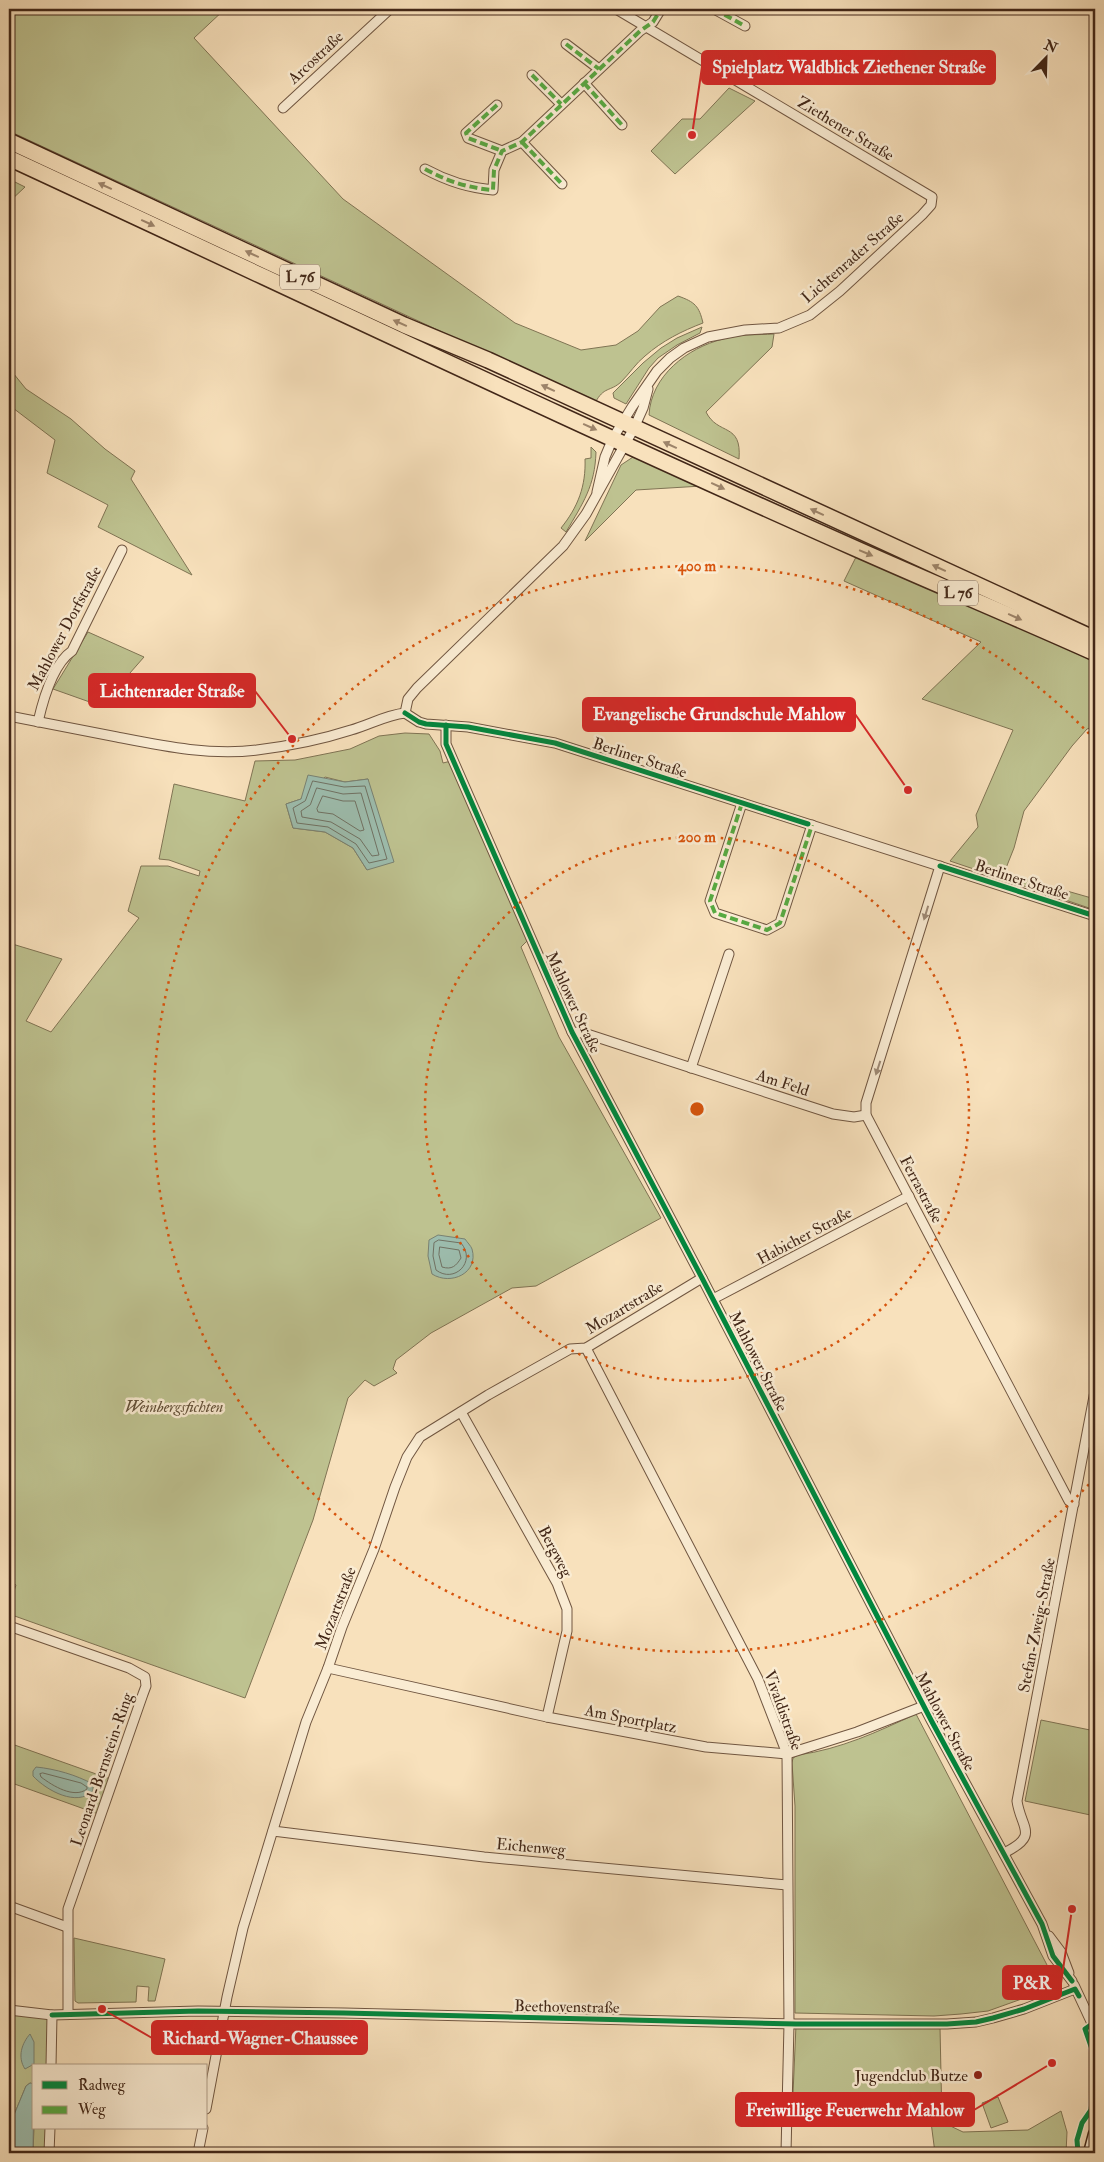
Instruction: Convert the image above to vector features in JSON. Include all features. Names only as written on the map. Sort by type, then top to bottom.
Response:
[{"type":"main road","name":"L 76","points":[[9,141],[404,325],[488,360],[1095,639]]},
{"type":"main road","name":"L 76","points":[[9,158],[302,296],[859,550],[1095,653]]},
{"type":"main road","points":[[1090,2153],[1095,2134]]},
{"type":"street","name":"Arcostraße","points":[[283,108],[390,9]]},
{"type":"street","name":"Ziethener Straße","points":[[616,9],[932,196]]},
{"type":"street","points":[[425,169],[446,180],[474,189],[493,190],[494,170],[502,151],[522,142],[599,69],[646,26],[653,22],[661,9]]},
{"type":"street","points":[[714,9],[745,26]]},
{"type":"street","points":[[566,44],[599,69]]},
{"type":"street","points":[[532,75],[561,104]]},
{"type":"street","points":[[584,83],[622,125]]},
{"type":"street","points":[[497,105],[466,133],[468,138],[502,151]]},
{"type":"street","points":[[522,142],[562,184]]},
{"type":"street","name":"Lichtenrader Straße","points":[[405,713],[408,699],[417,688],[563,546],[586,514],[628,425],[649,385],[663,364],[696,342],[719,334],[779,328],[810,315],[840,291],[922,215],[931,205],[932,196]]},
{"type":"street","name":"Lichtenrader Straße","points":[[597,492],[605,457],[620,441],[628,425],[643,408],[649,385]]},
{"type":"street","name":"Mahlower Dorfstraße","points":[[38,722],[43,698],[64,657],[72,651],[122,550]]},
{"type":"street","points":[[9,716],[169,746],[221,752],[255,750],[295,744],[351,730],[395,714],[405,713]]},
{"type":"street","name":"Berliner Straße","points":[[405,713],[418,722],[468,727],[555,743],[1095,916]]},
{"type":"street","name":"Mahlower Straße","points":[[446,725],[446,744],[572,1032],[924,1706],[1046,1932],[1053,1956],[1074,1985],[1095,2030]]},
{"type":"street","points":[[742,803],[710,901],[715,913],[767,930],[780,923],[812,825]]},
{"type":"street","name":"Ferrastraße","points":[[940,866],[866,1103],[866,1115],[1069,1501],[1074,1504]]},
{"type":"street","points":[[691,1068],[729,954]]},
{"type":"street","name":"Am Feld","points":[[572,1032],[584,1032],[833,1114],[854,1117],[866,1115]]},
{"type":"street","name":"Habicher Straße","points":[[713,1299],[908,1196]]},
{"type":"street","name":"Mozartstraße","points":[[208,2098],[224,2012],[243,1928],[306,1722],[374,1549],[407,1457],[420,1437],[461,1412],[570,1350],[586,1348],[702,1278]]},
{"type":"street","name":"Vivaldistraße","points":[[586,1348],[758,1679],[787,1754],[789,2024],[786,2153]]},
{"type":"street","name":"Stefan-Zweig-Straße","points":[[1004,1853],[1020,1844],[1025,1836],[1024,1822],[1017,1801],[1095,1391]]},
{"type":"street","name":"Bergweg","points":[[461,1412],[557,1583],[567,1609],[567,1631],[547,1717]]},
{"type":"street","name":"Leonard-Bernstein-Ring","points":[[9,1626],[130,1668],[144,1677],[146,1686],[70,1902],[67,1927],[68,2013]]},
{"type":"street","name":"Am Sportplatz","points":[[328,1668],[547,1717],[706,1747],[787,1754],[857,1732],[924,1706]]},
{"type":"street","name":"Eichenweg","points":[[273,1831],[484,1857],[787,1885]]},
{"type":"street","points":[[9,1906],[67,1927]]},
{"type":"street","name":"Beethovenstraße","points":[[9,2010],[52,2014],[224,2012],[789,2024],[942,2024],[976,2022],[1024,2009],[1074,1985]]},
{"type":"street","points":[[51,2064],[52,2014]]},
{"type":"street","points":[[49,2153],[50,2130]]},
{"type":"street","points":[[198,2153],[203,2130]]},
{"type":"green space","points":[[9,9],[225,9],[194,38],[343,199],[515,323],[581,350],[616,345],[638,331],[660,307],[678,296],[689,300],[695,305],[700,312],[703,323],[687,329],[658,346],[639,362],[621,382],[601,394],[595,403],[9,131]]},
{"type":"green space","points":[[729,88],[755,101],[675,174],[651,151],[682,119],[700,119]]},
{"type":"green space","points":[[9,179],[25,187],[9,202]]},
{"type":"green space","points":[[702,327],[700,333],[658,358],[649,368],[626,404],[614,398],[613,393],[661,348],[677,338]]},
{"type":"green space","points":[[774,334],[772,347],[706,412],[711,419],[733,434],[737,439],[739,459],[649,415],[651,401],[656,388],[673,366],[684,357],[710,343],[729,337]]},
{"type":"green space","points":[[9,368],[26,389],[71,419],[105,449],[135,471],[131,479],[192,575],[98,527],[108,505],[47,473],[55,440],[9,405]]},
{"type":"green space","points":[[591,447],[596,452],[591,485],[566,532],[561,528],[580,496],[584,478],[585,459],[591,458]]},
{"type":"green space","points":[[633,457],[652,462],[702,486],[636,490],[585,541],[621,465]]},
{"type":"green space","points":[[856,557],[1095,659],[1095,726],[1087,729],[1072,746],[1024,811],[1014,848],[1004,873],[1095,899],[1095,910],[950,861],[978,827],[976,815],[1013,730],[922,699],[981,642],[844,581]]},
{"type":"green space","points":[[88,632],[144,657],[101,706],[53,689]]},
{"type":"green space","name":"Weinbergsfichten","points":[[405,733],[429,734],[440,751],[443,763],[451,761],[527,941],[521,947],[559,1037],[661,1218],[536,1286],[512,1288],[431,1333],[396,1360],[393,1369],[397,1373],[374,1386],[365,1380],[348,1398],[313,1520],[245,1698],[9,1614],[9,1607],[16,1585],[9,1580],[9,943],[62,959],[26,1021],[51,1032],[139,918],[128,911],[141,866],[168,866],[199,876],[200,871],[169,860],[159,859],[174,784],[245,801],[255,761],[295,760],[350,749],[379,736]],"holes":[[[325,777],[345,782],[368,779],[367,870],[353,848],[325,832],[293,828],[286,804],[301,799]]]},
{"type":"green space","points":[[916,1714],[1058,1986],[988,2011],[961,2014],[934,2016],[795,2013],[795,1806],[793,1758],[859,1739]]},
{"type":"green space","points":[[1041,1720],[1095,1731],[1095,1816],[1025,1801]]},
{"type":"green space","points":[[9,1743],[113,1780],[101,1815],[9,1782]]},
{"type":"green space","points":[[74,1938],[165,1959],[155,2001],[148,2001],[149,1987],[137,1986],[136,2002],[78,2003],[75,2001]]},
{"type":"green space","points":[[9,2013],[50,2018],[49,2064],[32,2064],[32,2084],[26,2086],[9,2127]]},
{"type":"green space","points":[[796,2025],[940,2027],[942,2122],[963,2132],[1028,2130],[1061,2111],[1067,2132],[1066,2153],[935,2153],[931,2122],[792,2117]]},
{"type":"green space","points":[[998,2097],[1008,2122],[991,2128],[982,2103]]},
{"type":"green space","points":[[34,2130],[47,2130],[47,2153],[31,2153],[33,2152]]},
{"type":"water","points":[[308,775],[345,782],[368,779],[394,862],[367,870],[353,848],[325,832],[293,828],[286,804],[301,799]]},
{"type":"water","points":[[438,1235],[465,1239],[471,1247],[473,1257],[471,1265],[462,1275],[447,1279],[432,1274],[428,1256],[429,1240]]},
{"type":"water","points":[[36,1767],[80,1778],[93,1784],[93,1791],[79,1798],[54,1792],[33,1776],[33,1771]]},
{"type":"water","points":[[30,2034],[34,2042],[34,2064],[25,2069],[21,2055]]},
{"type":"water","points":[[32,2084],[33,2152],[9,2153],[9,2127],[26,2086]]},
{"type":"marked path","points":[[425,169],[458,183],[475,188],[493,190],[494,170],[502,151],[522,142],[640,31],[653,22],[661,9]]},
{"type":"marked path","points":[[714,9],[745,26]]},
{"type":"marked path","points":[[566,44],[599,69]]},
{"type":"marked path","points":[[532,75],[561,104]]},
{"type":"marked path","points":[[584,83],[622,125]]},
{"type":"marked path","points":[[497,105],[466,133],[468,138],[502,151]]},
{"type":"marked path","points":[[522,142],[562,184]]},
{"type":"marked path","points":[[742,803],[710,901],[715,913],[767,930],[780,923],[812,825]]},
{"type":"cycle path","points":[[405,713],[426,724],[468,727],[555,743],[808,824]]},
{"type":"cycle path","points":[[446,725],[446,744],[572,1032],[931,1720],[1042,1924],[1053,1956],[1072,1981]]},
{"type":"cycle path","points":[[940,866],[1095,916]]},
{"type":"cycle path","points":[[52,2015],[198,2011],[796,2024],[947,2024],[976,2022],[993,2018],[1024,2009],[1075,1989],[1079,1996]]},
{"type":"cycle path","points":[[1078,2153],[1077,2140],[1082,2123],[1091,2110],[1095,2075],[1093,2052],[1085,2029],[1095,2022]]},
{"type":"place","name":"Spielplatz Waldblick Ziethener Straße","points":[[692,135]]},
{"type":"place","name":"Lichtenrader Straße","points":[[292,739]]},
{"type":"place","name":"Evangelische Grundschule Mahlow","points":[[908,790]]},
{"type":"place","name":"P&R","points":[[1072,1909]]},
{"type":"place","name":"Richard-Wagner-Chaussee","points":[[102,2009]]},
{"type":"place","name":"Freiwillige Feuerwehr Mahlow","points":[[1052,2063]]},
{"type":"place","name":"Jugendclub Butze","points":[[978,2075]]}]
